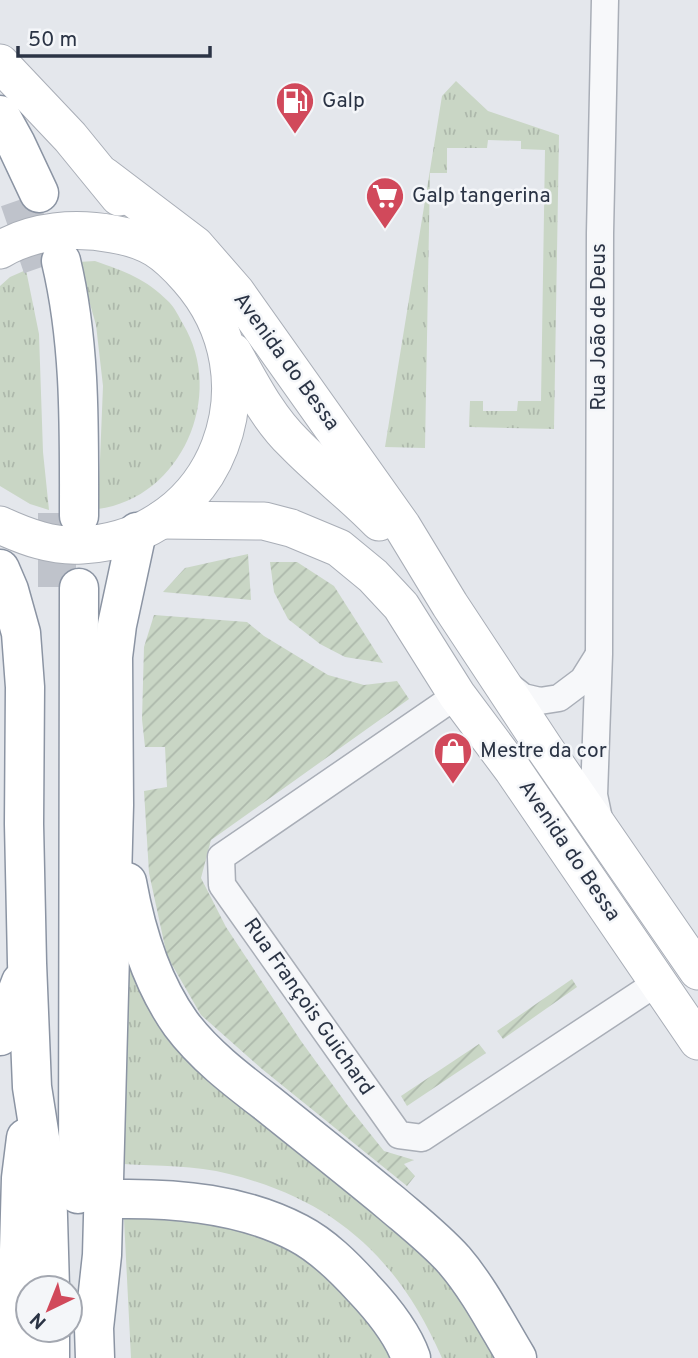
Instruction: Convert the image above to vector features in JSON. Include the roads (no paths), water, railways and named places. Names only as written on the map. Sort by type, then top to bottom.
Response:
[{"type":"highway","points":[[0,115],[16,144],[29,197],[0,159]]},
{"type":"highway","points":[[51,264],[54,343],[68,514]]},
{"type":"highway","points":[[95,1343],[102,1255],[114,805],[113,657],[117,625],[149,526]]},
{"type":"highway","points":[[0,569],[21,632],[25,688],[12,824],[27,963],[33,1087],[47,1182],[50,1274]]},
{"type":"highway","points":[[47,1182],[58,1084],[68,587],[78,1250],[95,1343]]},
{"type":"highway","points":[[114,805],[135,928],[150,967],[182,1025],[209,1055],[358,1175],[438,1244],[455,1261],[478,1293],[517,1358]]},
{"type":"highway","points":[[0,1036],[27,963]]},
{"type":"highway","points":[[16,1358],[21,1178],[33,1087]]},
{"type":"highway","points":[[117,1199],[164,1199],[251,1213],[300,1233],[341,1264],[380,1306],[411,1358]]},
{"type":"main road","points":[[0,63],[104,176],[161,251],[213,309],[229,359],[232,390],[229,420],[223,440],[204,477],[185,500],[149,526],[110,541],[81,545],[52,543],[23,536],[0,526]]},
{"type":"main road","name":"Avenida do Bessa","points":[[104,176],[195,245],[217,268],[301,380],[402,526],[450,605],[545,749],[698,971]]},
{"type":"main road","points":[[0,250],[37,234],[68,230],[96,231],[124,236],[161,251],[217,268]]},
{"type":"main road","name":"Avenida do Bessa","points":[[220,330],[256,392],[293,443],[368,511],[450,605]]},
{"type":"main road","name":"Avenida do Bessa","points":[[149,526],[264,521],[314,536],[339,548],[373,576],[401,606],[457,695],[521,780],[698,1041]]},
{"type":"street","name":"Rua João de Deus","points":[[601,829],[594,795],[605,0]]},
{"type":"street","points":[[501,679],[523,697],[540,701],[559,698],[583,680],[598,654]]},
{"type":"street","name":"Rua François Guichard","points":[[457,695],[221,858],[222,885],[399,1135],[422,1138],[658,982]]},
{"type":"tunnel","points":[[19,200],[42,267]]},
{"type":"tunnel","points":[[57,513],[57,587]]},
{"type":"place","name":"Galp","points":[[295,135]]},
{"type":"place","name":"Galp tangerina","points":[[385,230]]},
{"type":"place","name":"Mestre da cor","points":[[453,785]]}]
